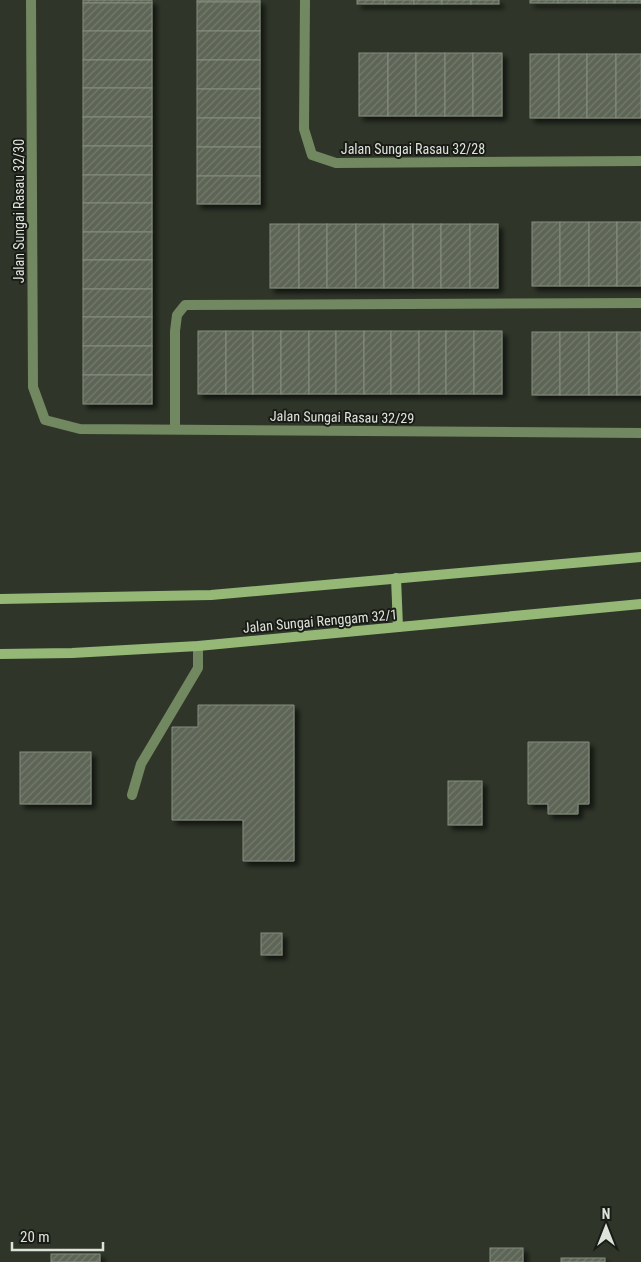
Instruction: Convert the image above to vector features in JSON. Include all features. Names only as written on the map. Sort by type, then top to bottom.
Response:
[{"type":"main road","points":[[0,599],[210,595],[641,557]]},
{"type":"main road","points":[[396,578],[398,627]]},
{"type":"main road","name":"Jalan Sungai Renggam 32/1","points":[[0,654],[72,653],[198,646],[641,604]]},
{"type":"street","name":"Jalan Sungai Rasau 32/30","points":[[31,0],[33,387],[44,420]]},
{"type":"street","name":"Jalan Sungai Rasau 32/28","points":[[304,0],[304,129],[312,155],[336,163],[641,161]]},
{"type":"street","points":[[175,429],[175,331],[177,315],[185,305],[641,302]]},
{"type":"street","name":"Jalan Sungai Rasau 32/29","points":[[44,420],[80,429],[641,432]]},
{"type":"street","points":[[132,794],[141,764],[198,668],[198,646]]},
{"type":"building","points":[[83,0],[152,0],[152,3],[83,3]]},
{"type":"building","points":[[197,0],[260,0],[260,2],[197,2]]},
{"type":"building","points":[[357,0],[385,0],[385,4],[357,4]]},
{"type":"building","points":[[385,0],[414,0],[414,4],[385,4]]},
{"type":"building","points":[[414,0],[442,0],[442,4],[414,4]]},
{"type":"building","points":[[442,0],[471,0],[471,4],[442,4]]},
{"type":"building","points":[[471,0],[499,0],[499,4],[471,4]]},
{"type":"building","points":[[530,0],[558,0],[558,3],[530,3]]},
{"type":"building","points":[[558,0],[587,0],[587,3],[558,3]]},
{"type":"building","points":[[587,0],[615,0],[615,3],[587,3]]},
{"type":"building","points":[[615,0],[641,0],[641,3],[615,3]]},
{"type":"building","points":[[197,2],[260,2],[260,31],[197,31]]},
{"type":"building","points":[[83,3],[152,3],[152,31],[83,31]]},
{"type":"building","points":[[83,31],[152,31],[152,60],[83,60]]},
{"type":"building","points":[[197,31],[260,31],[260,60],[197,60]]},
{"type":"building","points":[[359,53],[388,53],[388,116],[359,116]]},
{"type":"building","points":[[388,53],[416,53],[416,116],[388,116]]},
{"type":"building","points":[[416,53],[445,53],[445,116],[416,116]]},
{"type":"building","points":[[445,53],[473,53],[473,116],[445,116]]},
{"type":"building","points":[[473,53],[502,53],[502,116],[473,116]]},
{"type":"building","points":[[530,54],[559,54],[559,118],[530,118]]},
{"type":"building","points":[[559,54],[587,54],[587,118],[559,118]]},
{"type":"building","points":[[587,54],[616,54],[616,118],[587,118]]},
{"type":"building","points":[[616,54],[641,54],[641,118],[616,118]]},
{"type":"building","points":[[83,60],[152,60],[152,88],[83,88]]},
{"type":"building","points":[[197,60],[260,60],[260,89],[197,89]]},
{"type":"building","points":[[83,88],[152,88],[152,117],[83,117]]},
{"type":"building","points":[[197,89],[260,89],[260,118],[197,118]]},
{"type":"building","points":[[83,117],[152,117],[152,146],[83,146]]},
{"type":"building","points":[[197,118],[260,118],[260,147],[197,147]]},
{"type":"building","points":[[83,146],[152,146],[152,175],[83,175]]},
{"type":"building","points":[[197,147],[260,147],[260,176],[197,176]]},
{"type":"building","points":[[83,175],[152,175],[152,203],[83,203]]},
{"type":"building","points":[[197,176],[260,176],[260,204],[197,204]]},
{"type":"building","points":[[83,203],[152,203],[152,232],[83,232]]},
{"type":"building","points":[[532,222],[560,222],[560,286],[532,286]]},
{"type":"building","points":[[560,222],[589,222],[589,286],[560,286]]},
{"type":"building","points":[[589,222],[617,222],[617,286],[589,286]]},
{"type":"building","points":[[617,222],[641,222],[641,286],[617,286]]},
{"type":"building","points":[[270,224],[299,224],[299,288],[270,288]]},
{"type":"building","points":[[299,224],[327,224],[327,288],[299,288]]},
{"type":"building","points":[[327,224],[356,224],[356,288],[327,288]]},
{"type":"building","points":[[356,224],[384,224],[384,288],[356,288]]},
{"type":"building","points":[[384,224],[413,224],[413,288],[384,288]]},
{"type":"building","points":[[413,224],[441,224],[441,288],[413,288]]},
{"type":"building","points":[[441,224],[470,224],[470,288],[441,288]]},
{"type":"building","points":[[470,224],[498,224],[498,288],[470,288]]},
{"type":"building","points":[[83,232],[152,232],[152,260],[83,260]]},
{"type":"building","points":[[83,260],[152,260],[152,289],[83,289]]},
{"type":"building","points":[[83,289],[152,289],[152,317],[83,317]]},
{"type":"building","points":[[83,317],[152,317],[152,346],[83,346]]},
{"type":"building","points":[[198,331],[226,331],[226,394],[198,394]]},
{"type":"building","points":[[226,331],[253,331],[253,394],[226,394]]},
{"type":"building","points":[[253,331],[281,331],[281,394],[253,394]]},
{"type":"building","points":[[281,331],[309,331],[309,394],[281,394]]},
{"type":"building","points":[[309,331],[336,331],[336,394],[309,394]]},
{"type":"building","points":[[336,331],[364,331],[364,394],[336,394]]},
{"type":"building","points":[[364,331],[391,331],[391,394],[364,394]]},
{"type":"building","points":[[391,331],[419,331],[419,394],[391,394]]},
{"type":"building","points":[[419,331],[446,331],[446,394],[419,394]]},
{"type":"building","points":[[446,331],[474,331],[474,394],[446,394]]},
{"type":"building","points":[[474,331],[502,331],[502,394],[474,394]]},
{"type":"building","points":[[532,332],[560,332],[560,395],[532,395]]},
{"type":"building","points":[[560,332],[589,332],[589,395],[560,395]]},
{"type":"building","points":[[589,332],[617,332],[617,395],[589,395]]},
{"type":"building","points":[[617,332],[641,332],[641,395],[617,395]]},
{"type":"building","points":[[83,346],[152,346],[152,375],[83,375]]},
{"type":"building","points":[[83,375],[152,375],[152,404],[83,404]]},
{"type":"building","points":[[198,705],[294,705],[294,861],[243,861],[243,820],[172,820],[172,727],[198,727]]},
{"type":"building","points":[[528,742],[589,742],[589,804],[578,804],[578,814],[548,814],[548,804],[528,804]]},
{"type":"building","points":[[20,752],[91,752],[91,804],[20,804]]},
{"type":"building","points":[[448,781],[482,781],[482,825],[448,825]]},
{"type":"building","points":[[261,933],[282,933],[282,955],[261,955]]},
{"type":"building","points":[[490,1248],[523,1248],[523,1262],[490,1262]]},
{"type":"building","points":[[51,1254],[100,1254],[100,1262],[51,1262]]},
{"type":"building","points":[[561,1258],[605,1258],[605,1262],[561,1262]]}]
